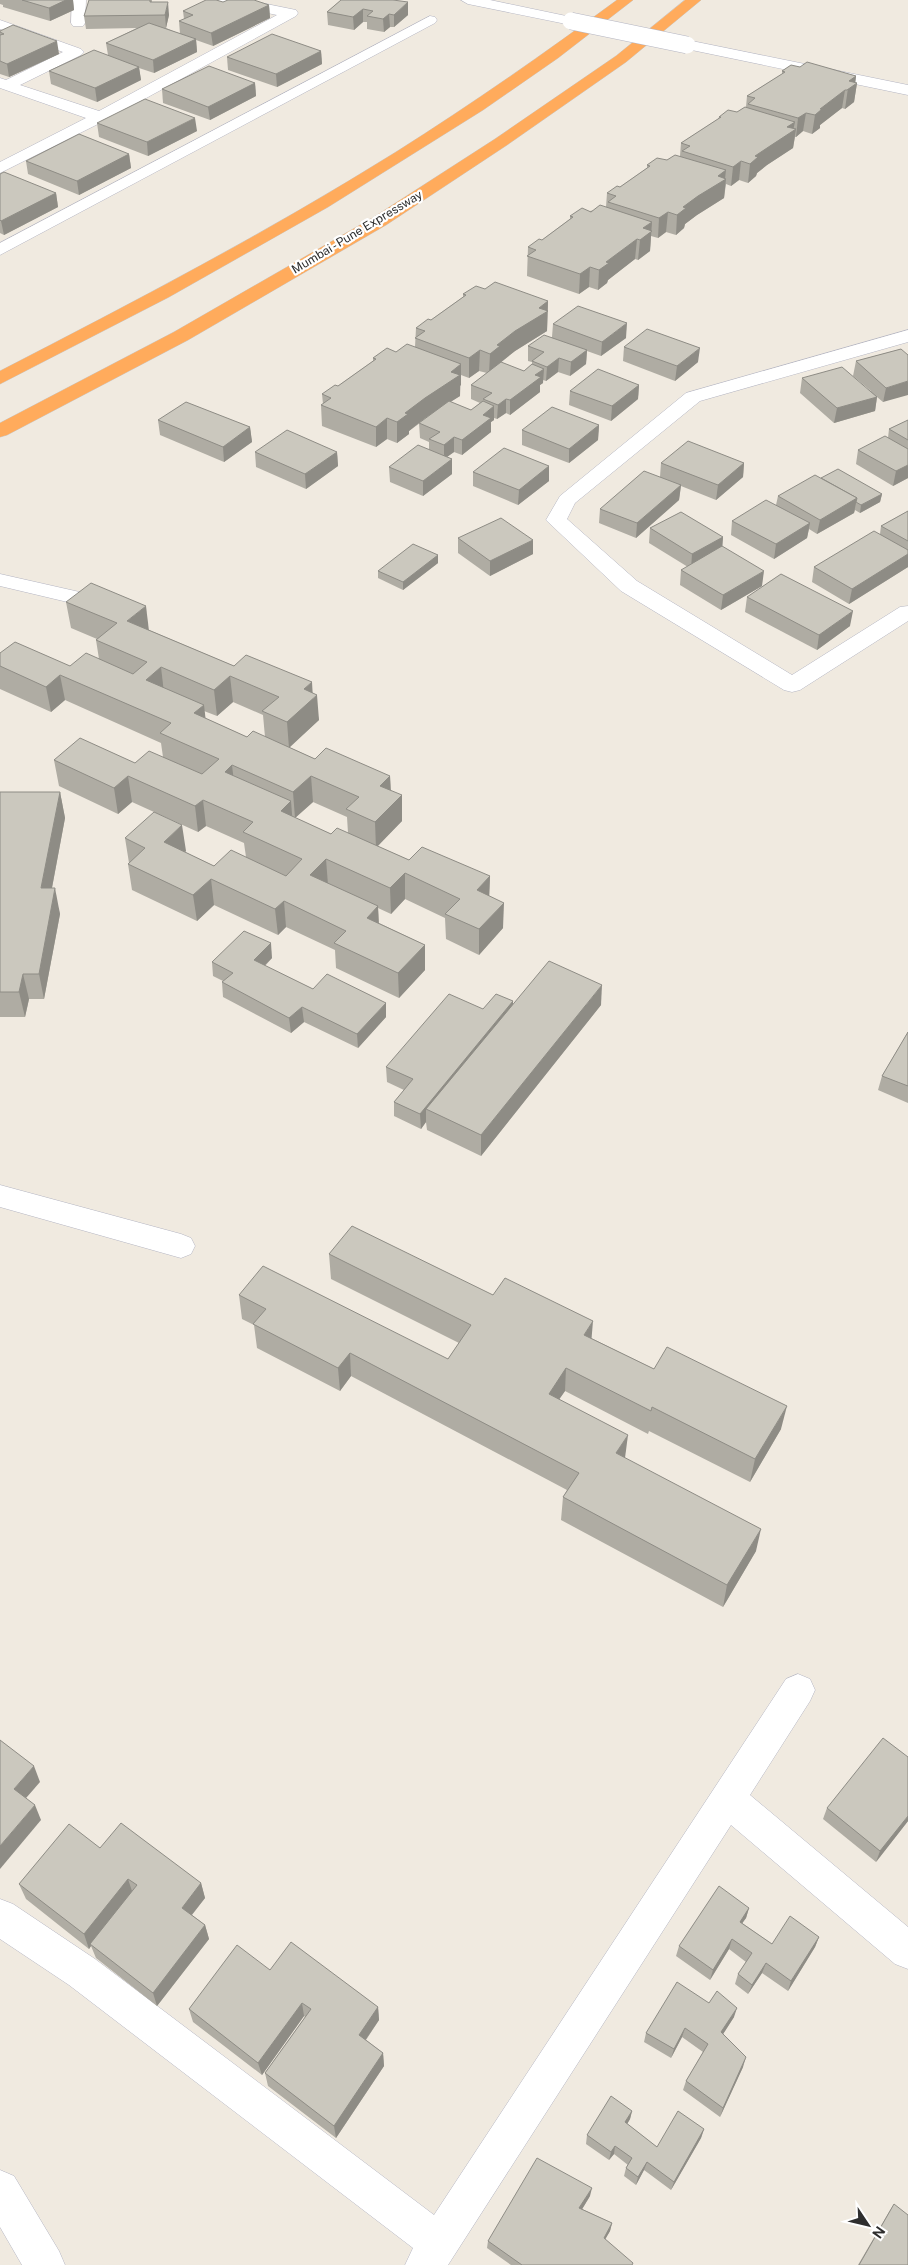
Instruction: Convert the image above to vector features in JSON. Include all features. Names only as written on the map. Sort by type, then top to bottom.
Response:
[{"type":"highway","points":[[0,378],[130,312],[326,201],[447,126],[552,56],[626,0]]},
{"type":"highway","name":"Mumbai - Pune Expressway","points":[[0,431],[181,336],[380,221],[620,60],[694,0]]},
{"type":"street","points":[[78,23],[79,0]]},
{"type":"street","points":[[0,168],[100,117],[291,13],[225,0]]},
{"type":"street","points":[[468,0],[908,90]]},
{"type":"street","points":[[0,250],[430,20]]},
{"type":"street","points":[[0,24],[76,52],[3,84]]},
{"type":"street","points":[[256,32],[275,38]]},
{"type":"street","points":[[332,56],[351,62]]},
{"type":"street","points":[[3,84],[100,117]]},
{"type":"street","points":[[908,336],[693,397],[567,500],[556,520],[629,586],[792,685],[908,612]]},
{"type":"street","points":[[0,580],[76,598]]},
{"type":"street","points":[[0,1196],[181,1246]]},
{"type":"street","points":[[0,1917],[82,1972],[432,2254],[798,1690]]},
{"type":"street","points":[[727,1799],[908,1951]]},
{"type":"street","points":[[0,2190],[45,2265]]},
{"type":"building","points":[[22,0],[66,0],[49,8]]},
{"type":"building","points":[[89,0],[150,0],[150,2],[168,2],[165,15],[84,16]]},
{"type":"building","points":[[206,0],[223,2],[228,0],[254,0],[269,5],[211,33],[179,21],[193,15],[183,11]]},
{"type":"building","points":[[341,0],[393,0],[408,2],[394,15],[389,14],[383,19],[367,16],[373,11],[363,9],[353,17],[327,12]]},
{"type":"building","points":[[149,23],[196,39],[153,60],[106,43]]},
{"type":"building","points":[[13,25],[57,41],[7,64],[0,61],[0,35],[4,34],[0,31]]},
{"type":"building","points":[[272,34],[321,51],[276,74],[227,57]]},
{"type":"building","points":[[94,50],[139,67],[95,88],[49,71]]},
{"type":"building","points":[[807,62],[856,76],[849,81],[857,83],[820,109],[822,109],[815,115],[806,113],[798,118],[748,104],[755,98],[747,96],[785,72],[782,71],[791,65],[800,67]]},
{"type":"building","points":[[209,66],[255,83],[208,107],[162,89]]},
{"type":"building","points":[[145,99],[195,118],[147,142],[97,123]]},
{"type":"building","points":[[745,107],[795,122],[787,127],[796,129],[755,156],[758,157],[750,164],[741,161],[733,167],[682,151],[690,146],[681,143],[721,117],[719,117],[728,110],[737,112]]},
{"type":"building","points":[[79,134],[129,154],[77,181],[26,161]]},
{"type":"building","points":[[675,155],[726,170],[718,176],[726,179],[683,207],[686,208],[677,215],[668,212],[659,218],[608,202],[616,196],[607,193],[617,186],[620,187],[650,166],[647,165],[657,158],[667,160]]},
{"type":"building","points":[[4,172],[56,193],[1,221],[0,174]]},
{"type":"building","points":[[600,205],[652,222],[643,228],[652,231],[640,240],[637,239],[606,262],[609,263],[599,270],[590,267],[580,274],[527,256],[536,250],[528,247],[539,239],[542,240],[573,217],[570,216],[582,208],[591,212]]},
{"type":"building","points":[[495,282],[548,301],[539,308],[548,311],[515,331],[497,345],[500,346],[490,354],[480,350],[469,358],[415,338],[425,331],[416,328],[428,319],[431,320],[466,295],[463,294],[476,286],[485,289]]},
{"type":"building","points":[[578,306],[627,323],[602,342],[553,324]]},
{"type":"building","points":[[647,329],[700,348],[677,366],[624,347]]},
{"type":"building","points":[[544,335],[587,350],[571,362],[559,358],[547,367],[532,361],[544,352],[528,346]]},
{"type":"building","points":[[407,344],[461,364],[451,372],[460,375],[425,398],[405,413],[408,414],[397,422],[387,418],[376,427],[321,405],[331,398],[322,394],[335,385],[338,386],[376,359],[373,358],[387,348],[396,352]]},
{"type":"building","points":[[901,349],[908,355],[908,381],[886,388],[856,361]]},
{"type":"building","points":[[501,362],[524,371],[532,364],[544,369],[535,375],[541,377],[510,400],[506,399],[498,405],[483,399],[492,393],[471,385]]},
{"type":"building","points":[[842,367],[877,397],[837,408],[802,378]]},
{"type":"building","points":[[598,369],[639,385],[612,406],[570,391]]},
{"type":"building","points":[[449,401],[471,410],[483,401],[494,406],[483,415],[491,418],[462,440],[454,437],[444,445],[429,439],[440,432],[419,423]]},
{"type":"building","points":[[186,402],[250,427],[223,447],[158,420]]},
{"type":"building","points":[[552,407],[599,425],[569,449],[522,430]]},
{"type":"building","points":[[908,420],[908,440],[889,429]]},
{"type":"building","points":[[287,430],[337,452],[305,474],[255,452]]},
{"type":"building","points":[[885,436],[908,449],[908,465],[896,471],[858,450]]},
{"type":"building","points":[[688,441],[744,463],[718,485],[661,463]]},
{"type":"building","points":[[418,445],[452,459],[423,481],[389,467]]},
{"type":"building","points":[[504,448],[549,466],[519,490],[473,472]]},
{"type":"building","points":[[838,469],[882,494],[861,505],[856,502],[857,498],[821,478]]},
{"type":"building","points":[[644,471],[681,485],[637,523],[600,509]]},
{"type":"building","points":[[815,475],[857,498],[820,520],[778,496]]},
{"type":"building","points":[[766,500],[810,523],[776,544],[732,521]]},
{"type":"building","points":[[908,511],[908,541],[881,526]]},
{"type":"building","points":[[681,512],[723,537],[692,554],[650,528]]},
{"type":"building","points":[[501,518],[533,540],[490,561],[458,538]]},
{"type":"building","points":[[874,531],[908,550],[908,554],[852,589],[814,567]]},
{"type":"building","points":[[413,544],[438,555],[403,582],[378,571]]},
{"type":"building","points":[[722,546],[764,571],[723,595],[681,570]]},
{"type":"building","points":[[781,574],[853,611],[819,635],[747,597]]},
{"type":"building","points":[[91,583],[146,606],[127,621],[234,666],[246,655],[312,682],[304,689],[317,695],[287,722],[262,711],[279,697],[230,676],[214,690],[161,667],[146,680],[204,705],[194,713],[247,737],[253,731],[315,759],[326,748],[390,776],[380,786],[402,795],[375,822],[346,809],[359,797],[311,776],[293,792],[232,765],[225,772],[291,801],[281,811],[331,834],[337,828],[409,860],[422,847],[490,876],[477,890],[504,903],[479,929],[445,914],[460,899],[405,873],[390,888],[326,859],[310,875],[378,906],[367,918],[425,945],[398,973],[334,943],[346,931],[284,901],[275,909],[211,879],[193,895],[128,864],[145,848],[125,838],[154,812],[182,825],[164,842],[214,866],[231,850],[286,876],[302,859],[243,832],[253,822],[203,800],[195,806],[128,776],[114,788],[54,760],[80,738],[135,763],[149,751],[202,774],[219,759],[160,733],[171,723],[60,675],[46,687],[0,666],[0,653],[15,642],[70,666],[86,653],[133,674],[147,662],[96,640],[117,623],[66,602]]},
{"type":"building","points":[[0,792],[60,792],[41,888],[55,888],[39,974],[23,974],[19,992],[0,992]]},
{"type":"building","points":[[244,931],[271,943],[254,960],[313,989],[327,974],[386,1003],[357,1034],[302,1007],[289,1018],[222,982],[233,973],[212,962]]},
{"type":"building","points":[[549,961],[602,985],[481,1135],[426,1109]]},
{"type":"building","points":[[449,994],[483,1009],[496,994],[513,1001],[420,1114],[394,1102],[413,1079],[386,1067]]},
{"type":"building","points":[[908,1032],[908,1086],[882,1076]]},
{"type":"building","points":[[352,1226],[493,1295],[505,1278],[593,1321],[584,1335],[654,1369],[667,1347],[787,1406],[755,1459],[652,1407],[651,1411],[566,1368],[549,1394],[628,1435],[616,1453],[761,1529],[727,1585],[563,1497],[579,1473],[350,1353],[338,1368],[253,1324],[266,1309],[239,1295],[263,1266],[448,1359],[471,1325],[329,1254]]},
{"type":"building","points":[[883,1738],[908,1757],[908,1816],[880,1851],[827,1808]]},
{"type":"building","points":[[0,1740],[34,1766],[14,1789],[35,1805],[0,1846]]},
{"type":"building","points":[[121,1823],[201,1883],[182,1908],[205,1925],[153,1993],[90,1944],[137,1885],[128,1879],[84,1934],[19,1884],[69,1824],[100,1848]]},
{"type":"building","points":[[719,1886],[749,1908],[740,1922],[772,1944],[790,1916],[819,1937],[791,1981],[766,1963],[752,1985],[738,1974],[752,1953],[732,1939],[713,1970],[679,1946]]},
{"type":"building","points":[[291,1942],[378,2007],[359,2035],[383,2053],[334,2126],[265,2073],[311,2009],[302,2003],[258,2063],[189,2009],[237,1945],[270,1970]]},
{"type":"building","points":[[677,1982],[709,2003],[717,1991],[737,2008],[721,2032],[746,2057],[723,2108],[686,2081],[708,2044],[685,2028],[674,2049],[646,2033]]},
{"type":"building","points":[[611,2096],[632,2111],[625,2122],[657,2147],[678,2111],[704,2129],[674,2182],[647,2162],[638,2177],[626,2168],[632,2158],[615,2146],[611,2152],[587,2135]]},
{"type":"building","points":[[537,2158],[592,2188],[579,2208],[612,2223],[604,2238],[633,2263],[632,2265],[522,2265],[488,2241]]},
{"type":"building","points":[[894,2204],[908,2215],[908,2265],[859,2265]]}]
